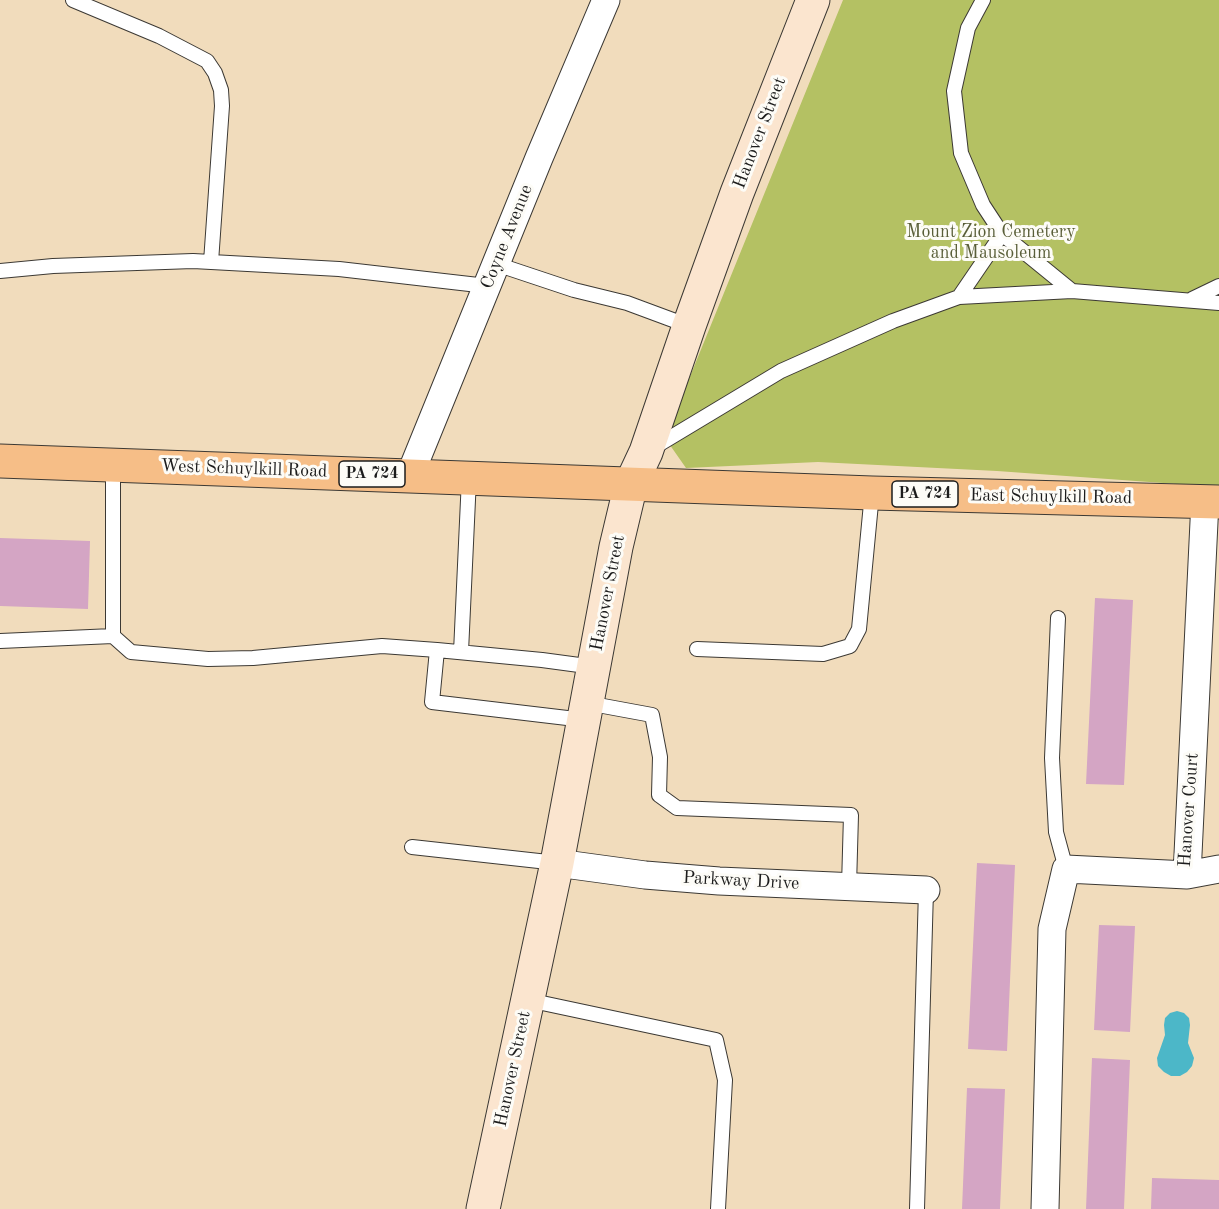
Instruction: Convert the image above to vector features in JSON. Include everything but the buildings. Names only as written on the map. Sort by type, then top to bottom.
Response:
[{"type":"main road","name":"Hanover Street","points":[[483,1209],[557,863],[616,547],[631,484],[646,452],[741,182],[813,0]]},
{"type":"main road","name":"West Schuylkill Road","points":[[0,461],[631,484]]},
{"type":"main road","name":"East Schuylkill Road","points":[[631,484],[1212,502]]},
{"type":"street","name":"Coyne Avenue","points":[[410,475],[606,0]]},
{"type":"street","name":"Hanover Court","points":[[1066,869],[1187,875],[1212,502]]},
{"type":"street","name":"Parkway Drive","points":[[557,863],[645,875],[926,890]]},
{"type":"street","points":[[1187,875],[1219,868]]},
{"type":"street","points":[[1045,1209],[1052,928],[1066,869]]},
{"type":"lane","points":[[73,0],[159,36],[207,61],[215,73],[221,90],[222,105],[211,262]]},
{"type":"lane","points":[[983,0],[968,28],[954,91],[961,153],[983,205],[1002,234],[1072,291]]},
{"type":"lane","points":[[959,297],[1002,234]]},
{"type":"lane","points":[[0,271],[53,266],[211,262],[491,275],[574,290],[627,303],[689,326]]},
{"type":"lane","points":[[1192,299],[1219,286]]},
{"type":"lane","points":[[646,452],[781,371],[893,321],[959,297],[1072,291],[1219,303]]},
{"type":"lane","points":[[113,465],[113,636]]},
{"type":"lane","points":[[461,652],[469,478]]},
{"type":"lane","points":[[697,649],[823,654],[850,646],[859,629],[872,493]]},
{"type":"lane","points":[[1058,618],[1052,758],[1056,832],[1066,869]]},
{"type":"lane","points":[[0,641],[113,636],[131,652],[208,659],[253,658],[382,646],[461,652],[594,667]]},
{"type":"lane","points":[[437,650],[432,702],[652,715],[660,756],[659,795],[677,808],[851,815],[849,886]]},
{"type":"lane","points":[[412,847],[557,863]]},
{"type":"lane","points":[[917,1209],[926,890]]},
{"type":"lane","points":[[528,1000],[716,1040],[725,1080],[718,1209]]},
{"type":"green space","name":"Mount Zion Cemetery and Mausoleum","points":[[843,0],[1219,0],[1219,487],[997,471],[818,462],[686,468],[665,438]]},
{"type":"water","points":[[1177,1011],[1189,1018],[1188,1043],[1194,1058],[1187,1072],[1180,1076],[1171,1076],[1158,1066],[1157,1058],[1165,1035],[1165,1018]]}]
